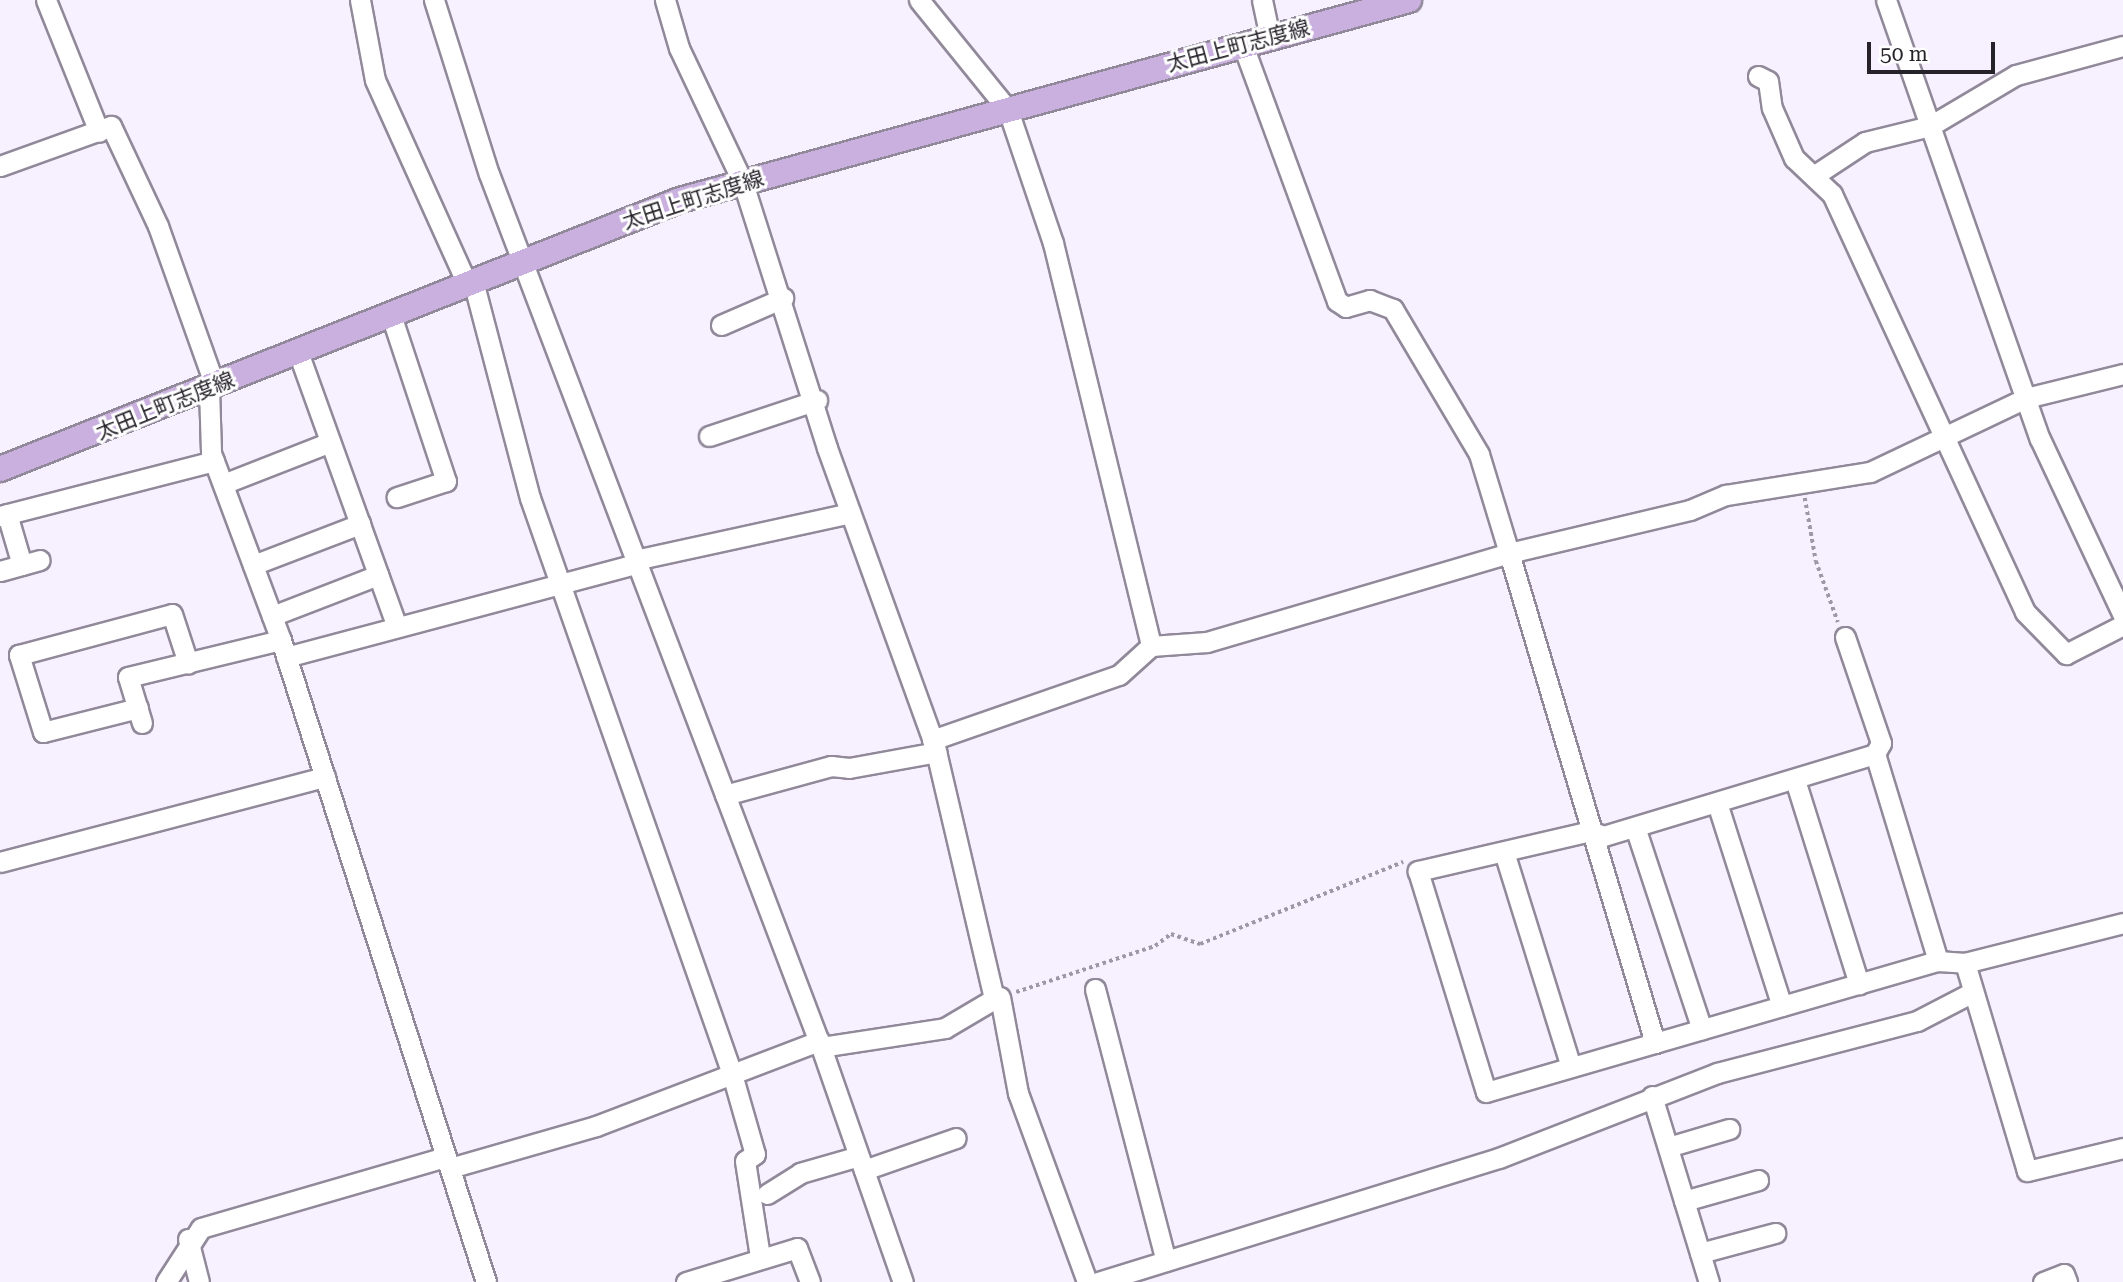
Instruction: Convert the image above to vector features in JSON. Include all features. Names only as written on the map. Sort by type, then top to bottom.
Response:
[{"type":"main road","name":"太田上町志度線","points":[[0,469],[212,387],[523,261],[743,183],[1409,0]]},
{"type":"street","points":[[46,0],[99,132]]},
{"type":"street","points":[[360,0],[375,80],[397,117],[470,283],[530,498],[562,584],[638,819],[732,1074],[755,1154],[745,1161],[760,1256]]},
{"type":"street","points":[[434,0],[523,261],[820,1044],[903,1282]]},
{"type":"street","points":[[166,1282],[188,1239],[201,1228],[448,1162],[596,1126],[820,1044],[945,1028],[994,999],[935,746],[850,513],[817,400],[743,183],[679,48],[665,0]]},
{"type":"street","points":[[919,0],[1008,110],[1053,243],[1151,646]]},
{"type":"street","points":[[1262,0],[1270,37]]},
{"type":"street","points":[[1886,0],[2026,398],[2084,541],[2123,615]]},
{"type":"street","points":[[1243,45],[1338,301],[1346,307],[1370,300],[1393,309],[1479,454],[1655,1043]]},
{"type":"street","points":[[1815,175],[1865,142],[1930,126],[2016,75],[2123,46]]},
{"type":"street","points":[[1758,76],[1768,80],[1772,108],[1794,158],[1815,175],[1832,194],[1888,309],[1940,435],[2025,612],[2066,654],[2123,625]]},
{"type":"street","points":[[0,166],[111,126],[158,226],[212,387],[206,426],[214,461],[284,648],[486,1282]]},
{"type":"street","points":[[721,325],[783,298]]},
{"type":"street","points":[[391,315],[446,481],[397,497]]},
{"type":"street","points":[[298,352],[397,628]]},
{"type":"street","points":[[724,795],[831,766],[849,768],[935,746],[1119,675],[1151,646],[1207,642],[1509,553],[1690,510],[1726,495],[1803,487],[1870,472],[1940,435],[2026,398],[2123,374]]},
{"type":"street","points":[[709,436],[817,400]]},
{"type":"street","points":[[223,484],[330,442]]},
{"type":"street","points":[[0,571],[31,563],[3,515],[214,461]]},
{"type":"street","points":[[188,663],[172,614],[19,655],[43,732],[140,715],[128,677],[188,663],[397,628],[636,562],[850,513]]},
{"type":"street","points":[[253,565],[360,524]]},
{"type":"street","points":[[272,616],[378,575]]},
{"type":"street","points":[[1845,636],[1881,743],[1875,754],[1796,783],[1603,836],[1591,831],[1418,871],[1486,1092],[1938,961],[1965,963],[2123,923]]},
{"type":"street","points":[[1875,754],[1938,961]]},
{"type":"street","points":[[0,862],[325,777]]},
{"type":"street","points":[[1796,783],[1859,984]]},
{"type":"street","points":[[1718,806],[1782,1006]]},
{"type":"street","points":[[1634,827],[1702,1029]]},
{"type":"street","points":[[1504,852],[1571,1067]]},
{"type":"street","points":[[1965,963],[2027,1171],[2123,1149]]},
{"type":"street","points":[[1095,989],[1166,1261]]},
{"type":"street","points":[[1098,1282],[1499,1158],[1652,1096],[1917,1021],[1973,992]]},
{"type":"street","points":[[1000,997],[1018,1093],[1087,1282]]},
{"type":"street","points":[[1652,1096],[1709,1282]]},
{"type":"street","points":[[1668,1147],[1729,1129]]},
{"type":"street","points":[[767,1194],[800,1173],[861,1163],[956,1138]]},
{"type":"street","points":[[1684,1200],[1758,1180]]},
{"type":"street","points":[[1700,1254],[1775,1233]]},
{"type":"street","points":[[188,1239],[199,1282]]},
{"type":"street","points":[[685,1282],[760,1256],[797,1248],[810,1282]]},
{"type":"street","points":[[2043,1282],[2064,1274],[2067,1282]]},
{"type":"path","points":[[1803,487],[1816,561],[1845,636]]},
{"type":"path","points":[[1000,997],[1130,955],[1171,934],[1200,944],[1417,859]]}]
